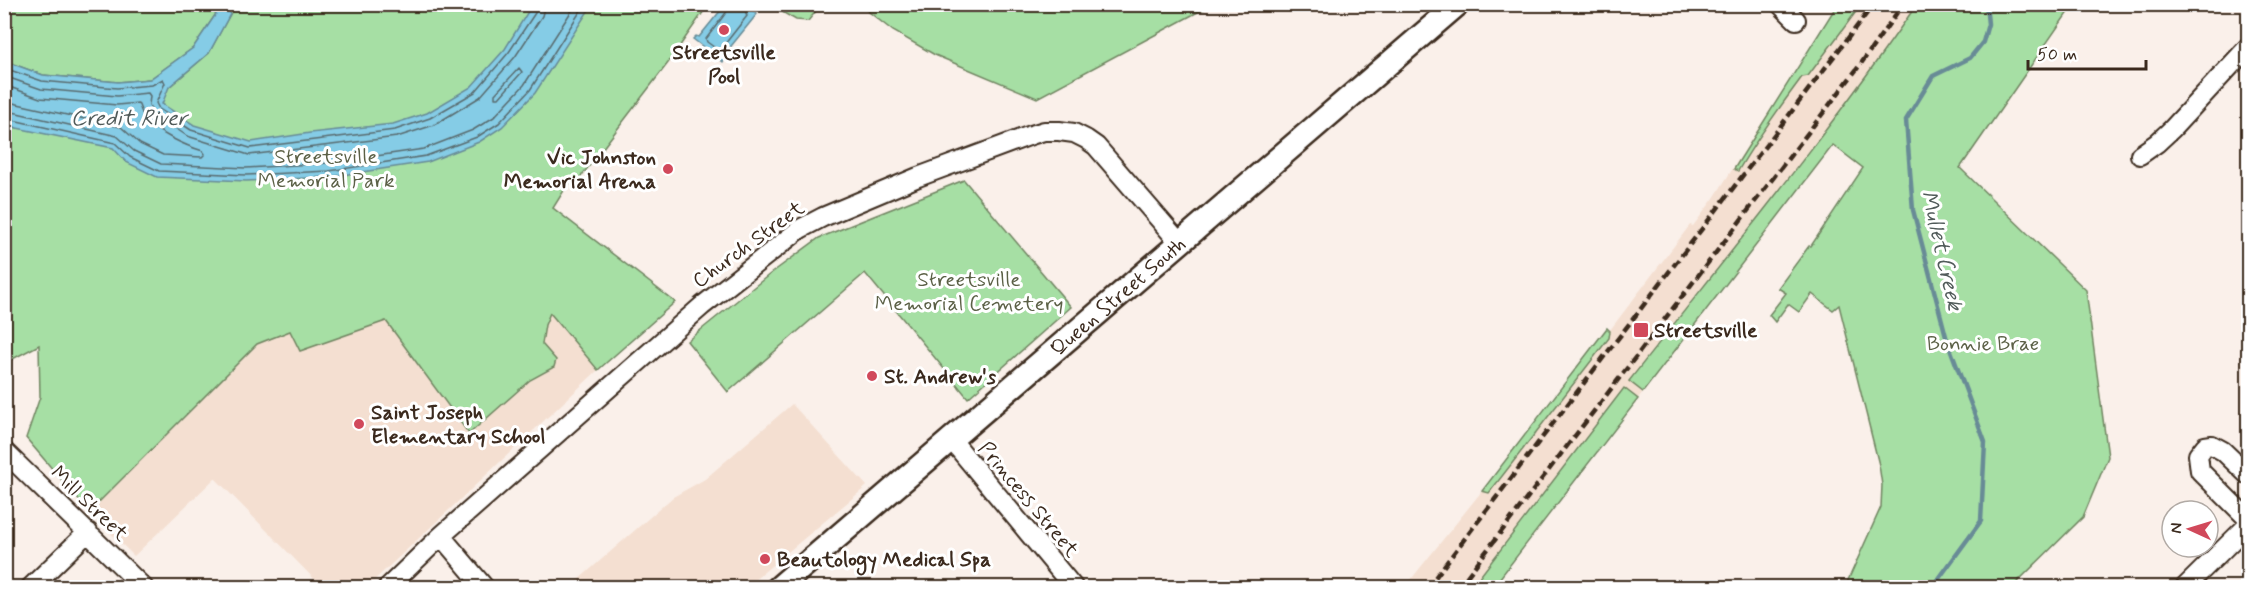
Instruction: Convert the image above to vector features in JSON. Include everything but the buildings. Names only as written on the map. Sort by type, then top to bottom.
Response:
[{"type":"main road","name":"Queen Street South","points":[[778,588],[1458,4]]},
{"type":"street","points":[[1780,4],[1796,20]]},
{"type":"street","points":[[2140,155],[2172,129],[2248,47]]},
{"type":"street","name":"Church Street","points":[[387,588],[441,536],[702,306],[800,229],[824,217],[918,177],[1044,131],[1074,133],[1096,146],[1179,242]]},
{"type":"street","name":"Princess Street","points":[[950,438],[1074,588]]},
{"type":"street","points":[[2248,476],[2217,447],[2205,446],[2198,455],[2200,471],[2248,519]]},
{"type":"street","name":"Mill Street","points":[[4,451],[144,588]]},
{"type":"street","points":[[2184,588],[2248,525]]},
{"type":"street","points":[[30,588],[88,532]]},
{"type":"street","points":[[441,536],[485,588]]},
{"type":"shaded area","points":[[1837,5],[1937,5],[1833,145],[1493,587],[1404,588],[1607,328],[1610,330],[1690,225],[1693,226],[1714,198]]},
{"type":"shaded area","name":"Saint Joseph Elementary School","points":[[517,274],[598,370],[367,587],[322,587],[215,478],[134,556],[89,512],[257,344],[291,331],[300,351]]},
{"type":"shaded area","points":[[792,404],[867,486],[746,587],[570,587],[673,497],[705,479]]},
{"type":"green space","name":"Bonnie Brae","points":[[1917,4],[2073,5],[1960,168],[2086,290],[2108,457],[2083,517],[2012,587],[1845,587],[1881,507],[1882,485],[1839,305],[1833,310],[1812,294],[1799,312],[1788,304],[1775,322],[1769,315],[1786,293],[1778,288],[1811,246],[1863,168],[1833,145],[1643,392],[1629,381],[1812,148]]},
{"type":"green space","points":[[4,5],[222,5],[193,48],[150,79],[118,82],[43,75],[5,61]]},
{"type":"green space","name":"Streetsville Memorial Park","points":[[235,5],[708,5],[668,63],[576,183],[568,184],[553,208],[675,302],[598,370],[550,313],[545,325],[542,344],[556,360],[554,367],[530,380],[469,434],[386,321],[300,351],[290,331],[257,344],[89,512],[26,438],[40,397],[39,345],[5,363],[5,123],[17,128],[169,87],[209,53]]},
{"type":"green space","points":[[770,5],[821,5],[808,21],[796,20]]},
{"type":"green space","points":[[860,5],[1211,5],[1037,98],[935,55],[893,31]]},
{"type":"green space","points":[[1837,5],[1861,5],[1808,76],[1802,77],[1738,171],[1734,169]]},
{"type":"green space","name":"Streetsville Memorial Cemetery","points":[[964,180],[1071,307],[968,398],[865,273],[728,392],[687,341],[819,238]]},
{"type":"green space","points":[[1607,328],[1610,331],[1609,338],[1489,493],[1482,491]]},
{"type":"green space","points":[[1624,388],[1638,399],[1493,587],[1472,587]]},
{"type":"water","name":"Credit River","points":[[222,5],[235,5],[209,53],[169,87],[162,104],[194,125],[251,142],[393,124],[427,113],[471,87],[505,49],[532,5],[592,5],[535,93],[502,127],[479,142],[428,162],[329,177],[246,181],[157,177],[126,162],[113,148],[17,128],[5,123],[5,61],[43,75],[118,82],[150,79],[193,48]]},
{"type":"water","name":"Streetsville Pool","points":[[725,5],[746,5],[757,14],[723,56],[725,59],[723,62],[693,39],[696,36],[699,37]]},
{"type":"waterway","name":"Mullet Creek","points":[[1932,588],[1981,521],[1985,442],[1947,340],[1913,210],[1906,120],[1933,76],[1970,58],[1983,42],[1988,24],[1986,4]]},
{"type":"railway","points":[[1427,588],[1874,4]]},
{"type":"railway","points":[[1458,588],[1860,65],[1903,4]]},
{"type":"place","name":"Streetsville Pool","points":[[724,30]]},
{"type":"place","name":"Vic Johnston Memorial Arena","points":[[668,169]]},
{"type":"place","name":"Streetsville","points":[[1641,330]]},
{"type":"place","name":"St. Andrew's","points":[[872,376]]},
{"type":"place","name":"Saint Joseph Elementary School","points":[[359,424]]},
{"type":"place","name":"Beautology Medical Spa","points":[[765,559]]}]
